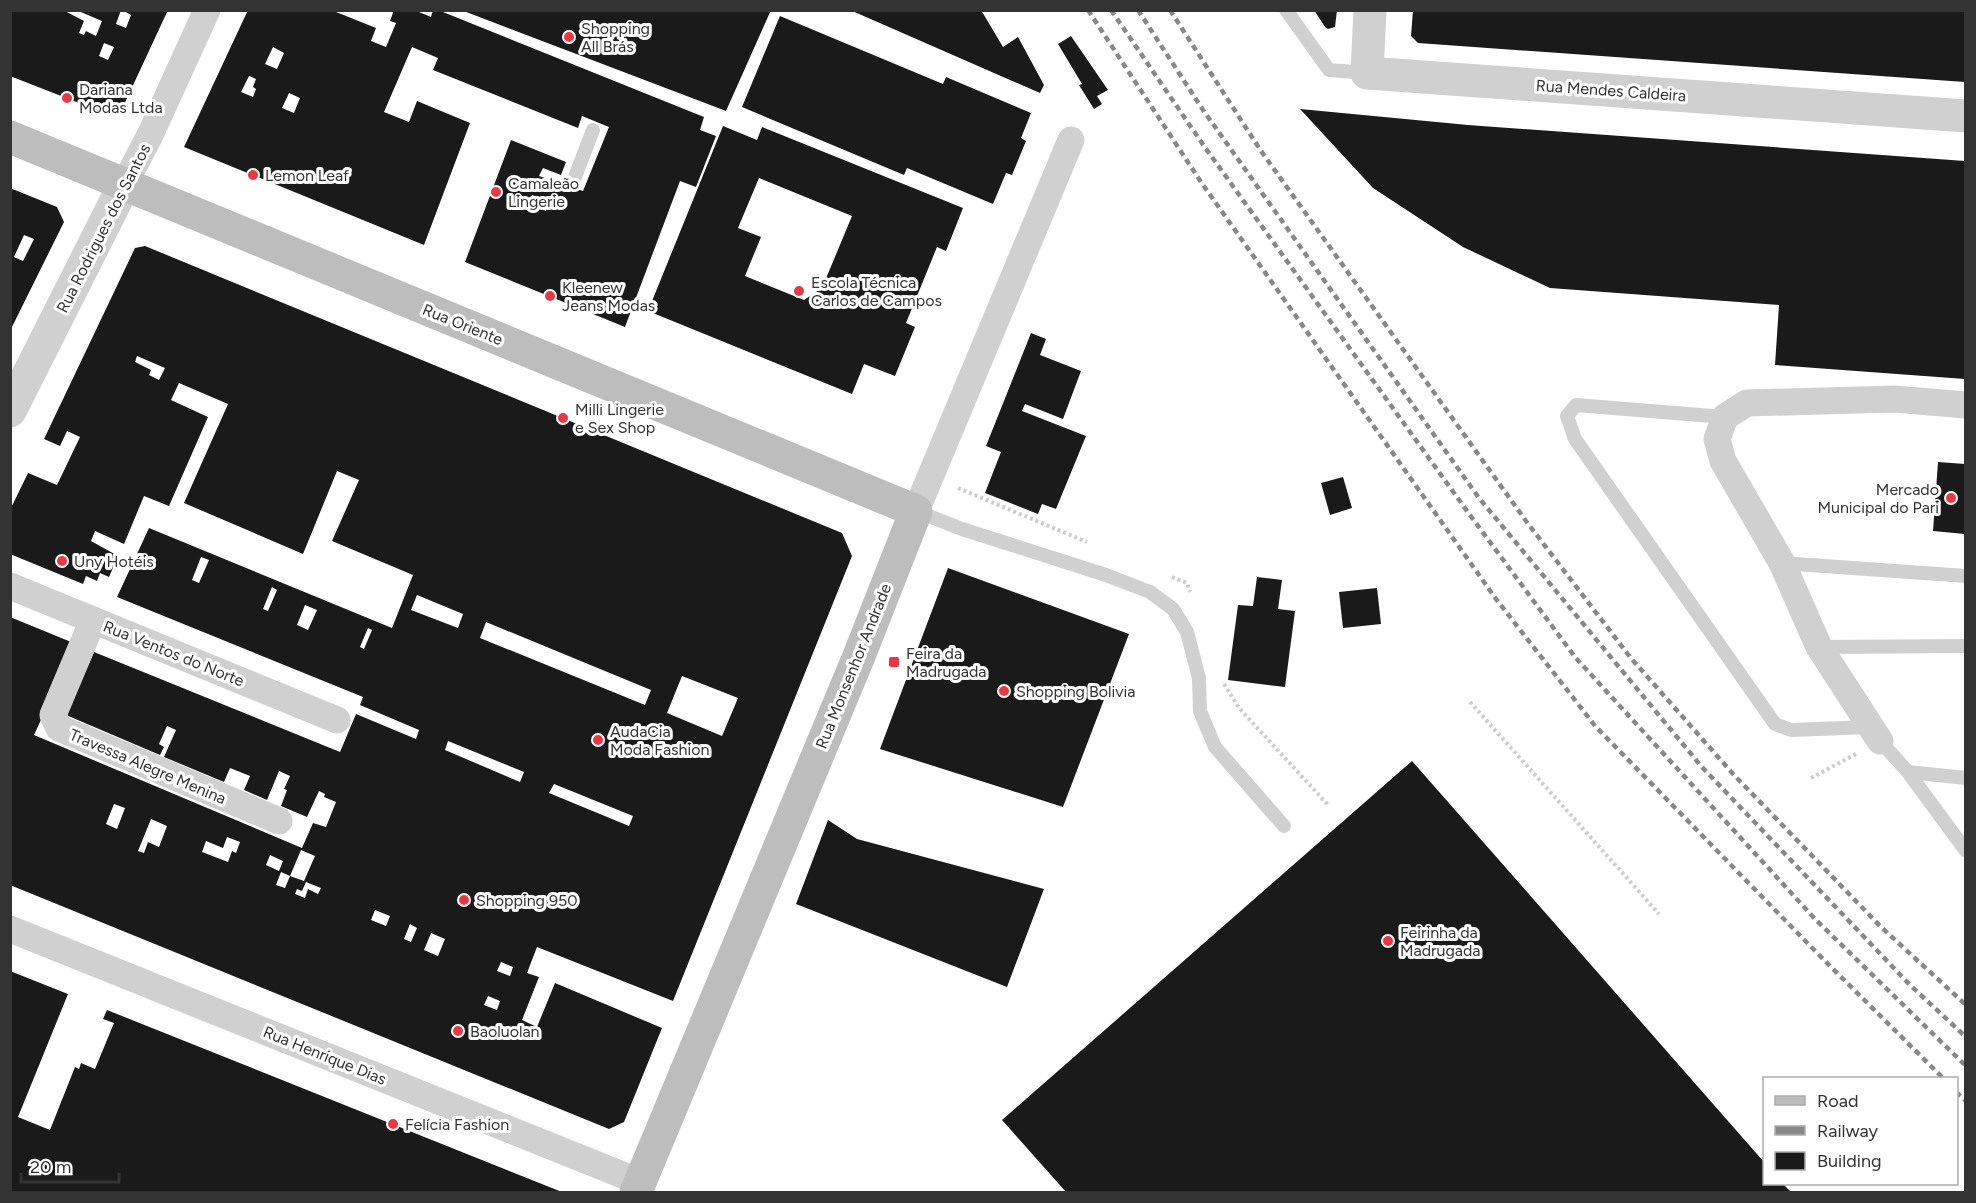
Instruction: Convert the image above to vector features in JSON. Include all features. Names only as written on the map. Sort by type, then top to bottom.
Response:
[{"type":"main road","name":"Rua Oriente","points":[[10,137],[916,511]]},
{"type":"main road","name":"Rua Monsenhor Andrade","points":[[638,1187],[859,656],[916,511]]},
{"type":"street","name":"Rua Rodrigues dos Santos","points":[[10,411],[124,185],[207,10]]},
{"type":"street","points":[[1367,72],[1370,10]]},
{"type":"street","name":"Rua Mendes Caldeira","points":[[1367,72],[1965,116]]},
{"type":"street","name":"Rua Monsenhor Andrade","points":[[916,511],[1071,140]]},
{"type":"street","points":[[1875,734],[1819,647],[1782,563],[1723,461],[1717,439],[1725,417],[1747,403],[1894,399],[1965,405]]},
{"type":"street","name":"Rua Ventos do Norte","points":[[10,586],[337,720]]},
{"type":"street","name":"Travessa Alegre Menina","points":[[93,620],[53,715],[58,728],[279,821]]},
{"type":"street","name":"Rua Henrique Dias","points":[[10,928],[638,1187]]},
{"type":"lane","name":"Rua Mendes Caldeira","points":[[1286,10],[1329,70],[1367,72]]},
{"type":"lane","points":[[575,177],[593,130]]},
{"type":"lane","points":[[1725,417],[1576,405],[1568,416],[1575,439],[1775,724],[1791,730],[1875,734],[1908,772],[1965,851]]},
{"type":"lane","points":[[916,511],[962,529],[1106,574],[1150,592],[1173,609],[1187,632],[1198,678],[1200,711],[1215,747],[1284,826]]},
{"type":"lane","points":[[1782,563],[1965,576]]},
{"type":"lane","points":[[1819,647],[1965,646]]},
{"type":"lane","points":[[1908,772],[1965,778]]},
{"type":"path","points":[[1470,702],[1659,914]]},
{"type":"path","points":[[1811,778],[1875,734]]},
{"type":"building","points":[[10,10],[63,10],[84,21],[79,33],[84,35],[86,31],[96,36],[102,21],[76,10],[121,10],[116,24],[126,28],[131,15],[122,10],[168,10],[122,109],[107,114],[10,76]],"holes":[[[104,43],[114,47],[108,60],[99,56]]]},
{"type":"building","points":[[248,10],[331,10],[376,28],[371,41],[386,47],[396,23],[390,21],[394,10],[420,10],[419,12],[431,17],[433,10],[438,10],[704,117],[700,130],[716,136],[696,187],[680,181],[625,327],[465,262],[511,140],[566,162],[561,175],[543,168],[539,176],[583,191],[609,127],[582,116],[578,128],[433,70],[438,58],[412,47],[384,112],[409,122],[417,101],[470,123],[424,245],[184,147]],"holes":[[[273,47],[284,53],[277,69],[265,64]],[[249,76],[256,79],[253,97],[241,92]],[[289,93],[300,98],[294,113],[282,108]],[[532,195],[550,202],[546,211],[528,204]]]},
{"type":"building","points":[[461,10],[771,10],[726,111]]},
{"type":"building","points":[[850,10],[981,10],[1003,47],[1018,37],[1044,85],[1040,93]]},
{"type":"building","points":[[1314,10],[1337,10],[1335,27],[1328,29],[1325,27]]},
{"type":"building","points":[[1413,10],[1965,10],[1965,82],[1418,43],[1411,36]]},
{"type":"building","points":[[780,16],[943,84],[946,77],[1031,113],[1021,138],[1026,141],[1012,175],[1006,173],[993,204],[907,168],[904,175],[742,107]]},
{"type":"building","points":[[1071,36],[1108,90],[1097,96],[1102,104],[1094,109],[1058,44]]},
{"type":"building","points":[[1300,109],[1468,125],[1965,161],[1965,379],[1775,365],[1779,305],[1550,288],[1463,247],[1373,188]]},
{"type":"building","name":"Escola Técnica Carlos de Campos","points":[[723,126],[757,140],[762,127],[963,208],[946,251],[937,247],[906,323],[915,327],[895,376],[864,364],[852,394],[648,311]],"holes":[[[759,178],[852,216],[822,288],[804,300],[745,276],[761,237],[738,228]]]},
{"type":"building","points":[[10,188],[57,207],[64,222],[10,331]],"holes":[[[24,235],[34,239],[23,261],[14,257]]]},
{"type":"building","points":[[145,246],[842,533],[852,556],[673,1001],[537,947],[527,973],[539,977],[522,1020],[537,1027],[555,983],[662,1028],[624,1122],[609,1129],[10,885],[10,617],[76,644],[34,735],[302,848],[313,823],[326,827],[336,802],[324,797],[325,794],[319,791],[307,817],[281,806],[287,790],[284,789],[290,776],[279,771],[267,800],[244,790],[250,776],[230,768],[224,782],[164,757],[176,730],[167,726],[159,744],[164,747],[160,755],[66,715],[94,652],[340,752],[356,714],[416,739],[419,730],[360,705],[363,697],[117,597],[149,528],[392,628],[413,575],[332,541],[359,480],[337,471],[303,554],[184,503],[228,404],[179,383],[171,400],[208,417],[169,506],[144,496],[124,544],[95,531],[91,541],[118,556],[109,577],[100,573],[97,581],[86,576],[83,584],[10,554],[10,510],[28,473],[57,485],[80,437],[67,431],[60,446],[44,439],[135,248]],"holes":[[[137,356],[165,368],[159,380],[149,375],[151,370],[135,362]],[[201,557],[209,560],[199,583],[192,580]],[[272,587],[277,590],[268,611],[263,609]],[[417,595],[463,614],[458,628],[411,610]],[[305,605],[317,610],[308,630],[297,625]],[[486,622],[651,690],[645,705],[480,638]],[[368,628],[372,630],[364,649],[360,647]],[[682,676],[738,698],[722,736],[667,713]],[[448,741],[524,772],[520,782],[445,750]],[[554,784],[633,816],[629,826],[549,793]],[[114,804],[125,808],[117,829],[106,824]],[[151,819],[167,826],[159,847],[148,842],[144,853],[138,851]],[[227,837],[240,842],[236,853],[232,851],[228,862],[202,852],[206,841],[223,848]],[[301,850],[315,856],[304,881],[290,876]],[[270,855],[283,861],[279,871],[266,865]],[[281,872],[290,876],[285,888],[276,885]],[[306,882],[321,888],[318,894],[308,889],[305,898],[295,894],[297,889],[302,891]],[[375,910],[390,916],[386,926],[371,920]],[[410,924],[417,928],[411,942],[404,939]],[[431,933],[445,939],[438,956],[424,950]],[[501,962],[513,967],[510,976],[497,971]],[[488,996],[500,1001],[497,1010],[484,1005]]]},
{"type":"building","points":[[1031,333],[1046,339],[1040,355],[1081,371],[1063,419],[1025,404],[1022,411],[1086,436],[1056,509],[1042,504],[1038,514],[985,493],[1001,452],[986,446]]},
{"type":"building","name":"Mercado Municipal do Pari","points":[[1938,462],[1965,464],[1965,534],[1933,531]]},
{"type":"building","points":[[1343,477],[1352,508],[1330,515],[1321,483]]},
{"type":"building","name":"Shopping Bolivia","points":[[948,568],[1129,634],[1063,807],[880,749]]},
{"type":"building","points":[[1257,577],[1282,580],[1278,609],[1295,611],[1285,687],[1228,680],[1238,605],[1253,606]]},
{"type":"building","points":[[1377,588],[1381,624],[1343,628],[1339,592]]},
{"type":"building","name":"Feirinha da Madrugada","points":[[1412,761],[1763,1161],[1763,1185],[1784,1185],[1791,1192],[1066,1192],[1002,1120]]},
{"type":"building","points":[[828,820],[857,839],[1044,889],[1007,987],[796,904]]},
{"type":"building","points":[[10,971],[68,994],[18,1117],[50,1130],[75,1067],[79,1069],[81,1063],[95,1069],[114,1023],[103,1019],[107,1010],[562,1192],[10,1192]]},
{"type":"railway","points":[[1088,10],[1201,182],[1496,599],[1596,727],[1942,1077]]},
{"type":"railway","points":[[1111,10],[1204,146],[1575,657],[1815,919],[1966,1066]]},
{"type":"railway","points":[[1138,10],[1203,110],[1479,498],[1701,766],[1910,985],[1966,1037]]},
{"type":"railway","points":[[1170,10],[1261,151],[1526,521],[1630,657],[1733,774],[1881,927],[1966,1005]]},
{"type":"railway","points":[[1958,1094],[1966,1101]]},
{"type":"place","name":"Shopping All Brás","points":[[569,37]]},
{"type":"place","name":"Dariana Modas Ltda","points":[[67,98]]},
{"type":"place","name":"Lemon Leaf","points":[[253,175]]},
{"type":"place","name":"Camaleão Lingerie","points":[[496,192]]},
{"type":"place","name":"Escola Técnica Carlos de Campos","points":[[799,291]]},
{"type":"place","name":"Kleenew Jeans Modas","points":[[550,296]]},
{"type":"place","name":"Milli Lingerie e Sex Shop","points":[[563,418]]},
{"type":"place","name":"Mercado Municipal do Pari","points":[[1951,498]]},
{"type":"place","name":"Uny Hotéis","points":[[62,561]]},
{"type":"place","name":"Feira da Madrugada","points":[[894,662]]},
{"type":"place","name":"Shopping Bolivia","points":[[1004,691]]},
{"type":"place","name":"AudaCia Moda Fashion","points":[[598,740]]},
{"type":"place","name":"Shopping 950","points":[[464,900]]},
{"type":"place","name":"Feirinha da Madrugada","points":[[1388,941]]},
{"type":"place","name":"Baoluolan","points":[[458,1031]]},
{"type":"place","name":"Felícia Fashion","points":[[393,1124]]}]
